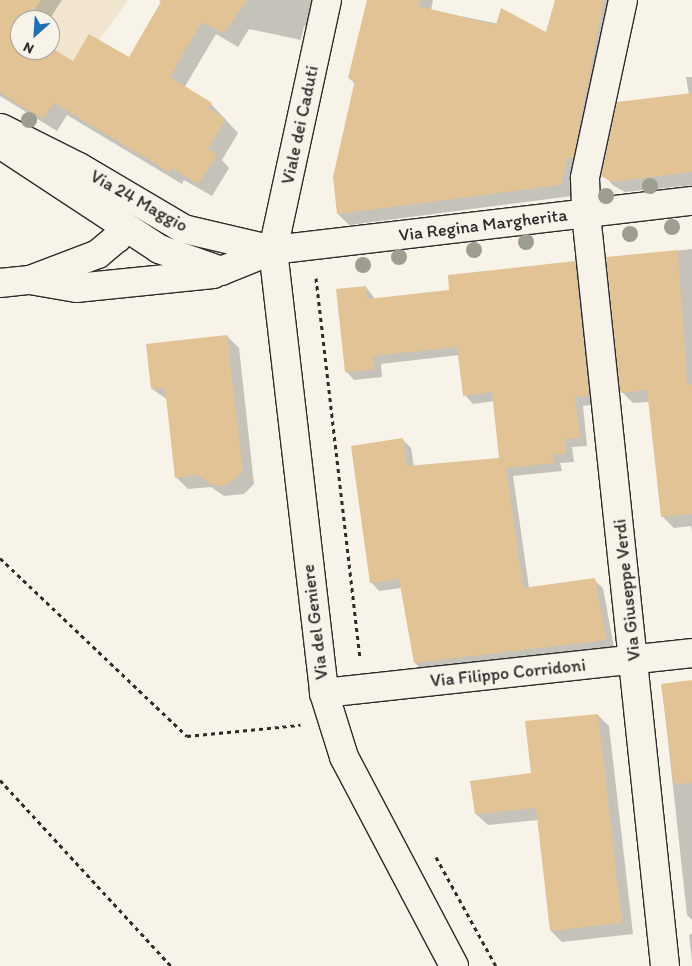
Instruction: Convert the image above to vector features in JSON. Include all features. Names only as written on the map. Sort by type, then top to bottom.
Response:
[{"type":"street","name":"Viale dei Caduti","points":[[274,250],[327,0]]},
{"type":"street","name":"Via Giuseppe Verdi","points":[[623,0],[585,178],[586,214],[635,659],[665,966]]},
{"type":"street","name":"Via 24 Maggio","points":[[0,127],[79,167],[184,229],[274,250]]},
{"type":"street","name":"Via 24 Maggio","points":[[0,144],[121,226],[181,261],[221,271]]},
{"type":"street","name":"Via Regina Margherita","points":[[274,250],[692,201]]},
{"type":"street","points":[[0,283],[30,280],[98,254],[117,238],[121,226]]},
{"type":"street","points":[[30,280],[76,288],[200,278],[274,250]]},
{"type":"street","name":"Via del Geniere","points":[[274,250],[324,693],[344,757],[454,966]]},
{"type":"street","name":"Via Filippo Corridoni","points":[[324,693],[692,653]]},
{"type":"path","points":[[312,245],[359,643]]},
{"type":"path","points":[[0,558],[187,736],[308,724]]},
{"type":"path","points":[[0,780],[171,966]]},
{"type":"shaded area","points":[[0,0],[128,0],[43,119],[0,93]]},
{"type":"building","points":[[0,0],[41,0],[34,10],[10,10],[10,60],[60,60],[60,53],[73,61],[89,34],[129,57],[162,0],[247,0],[224,34],[202,22],[170,77],[212,103],[208,108],[226,119],[208,149],[217,154],[199,184],[171,168],[169,172],[54,103],[43,119],[0,93]]},
{"type":"building","points":[[367,0],[420,0],[418,6],[496,25],[501,8],[546,32],[555,0],[604,0],[573,159],[568,157],[561,185],[337,214],[333,177],[355,80],[348,78]]},
{"type":"building","points":[[692,93],[692,172],[613,182],[601,176],[617,102]]},
{"type":"building","points":[[678,250],[687,385],[692,384],[692,514],[661,517],[647,390],[620,393],[606,257]]},
{"type":"building","points":[[575,261],[589,396],[575,397],[580,438],[565,439],[566,454],[553,455],[554,463],[506,468],[523,588],[595,578],[606,640],[414,663],[399,579],[370,583],[351,446],[403,438],[407,466],[499,458],[492,392],[463,396],[457,347],[373,356],[374,369],[345,372],[336,289],[366,286],[367,299],[449,290],[448,275]]},
{"type":"building","points":[[227,335],[243,472],[226,485],[212,485],[198,475],[175,478],[165,388],[151,389],[146,344]]},
{"type":"building","points":[[692,680],[692,783],[674,784],[661,684]]},
{"type":"building","points":[[598,714],[622,923],[550,931],[536,808],[475,814],[470,781],[531,773],[525,721]]}]
